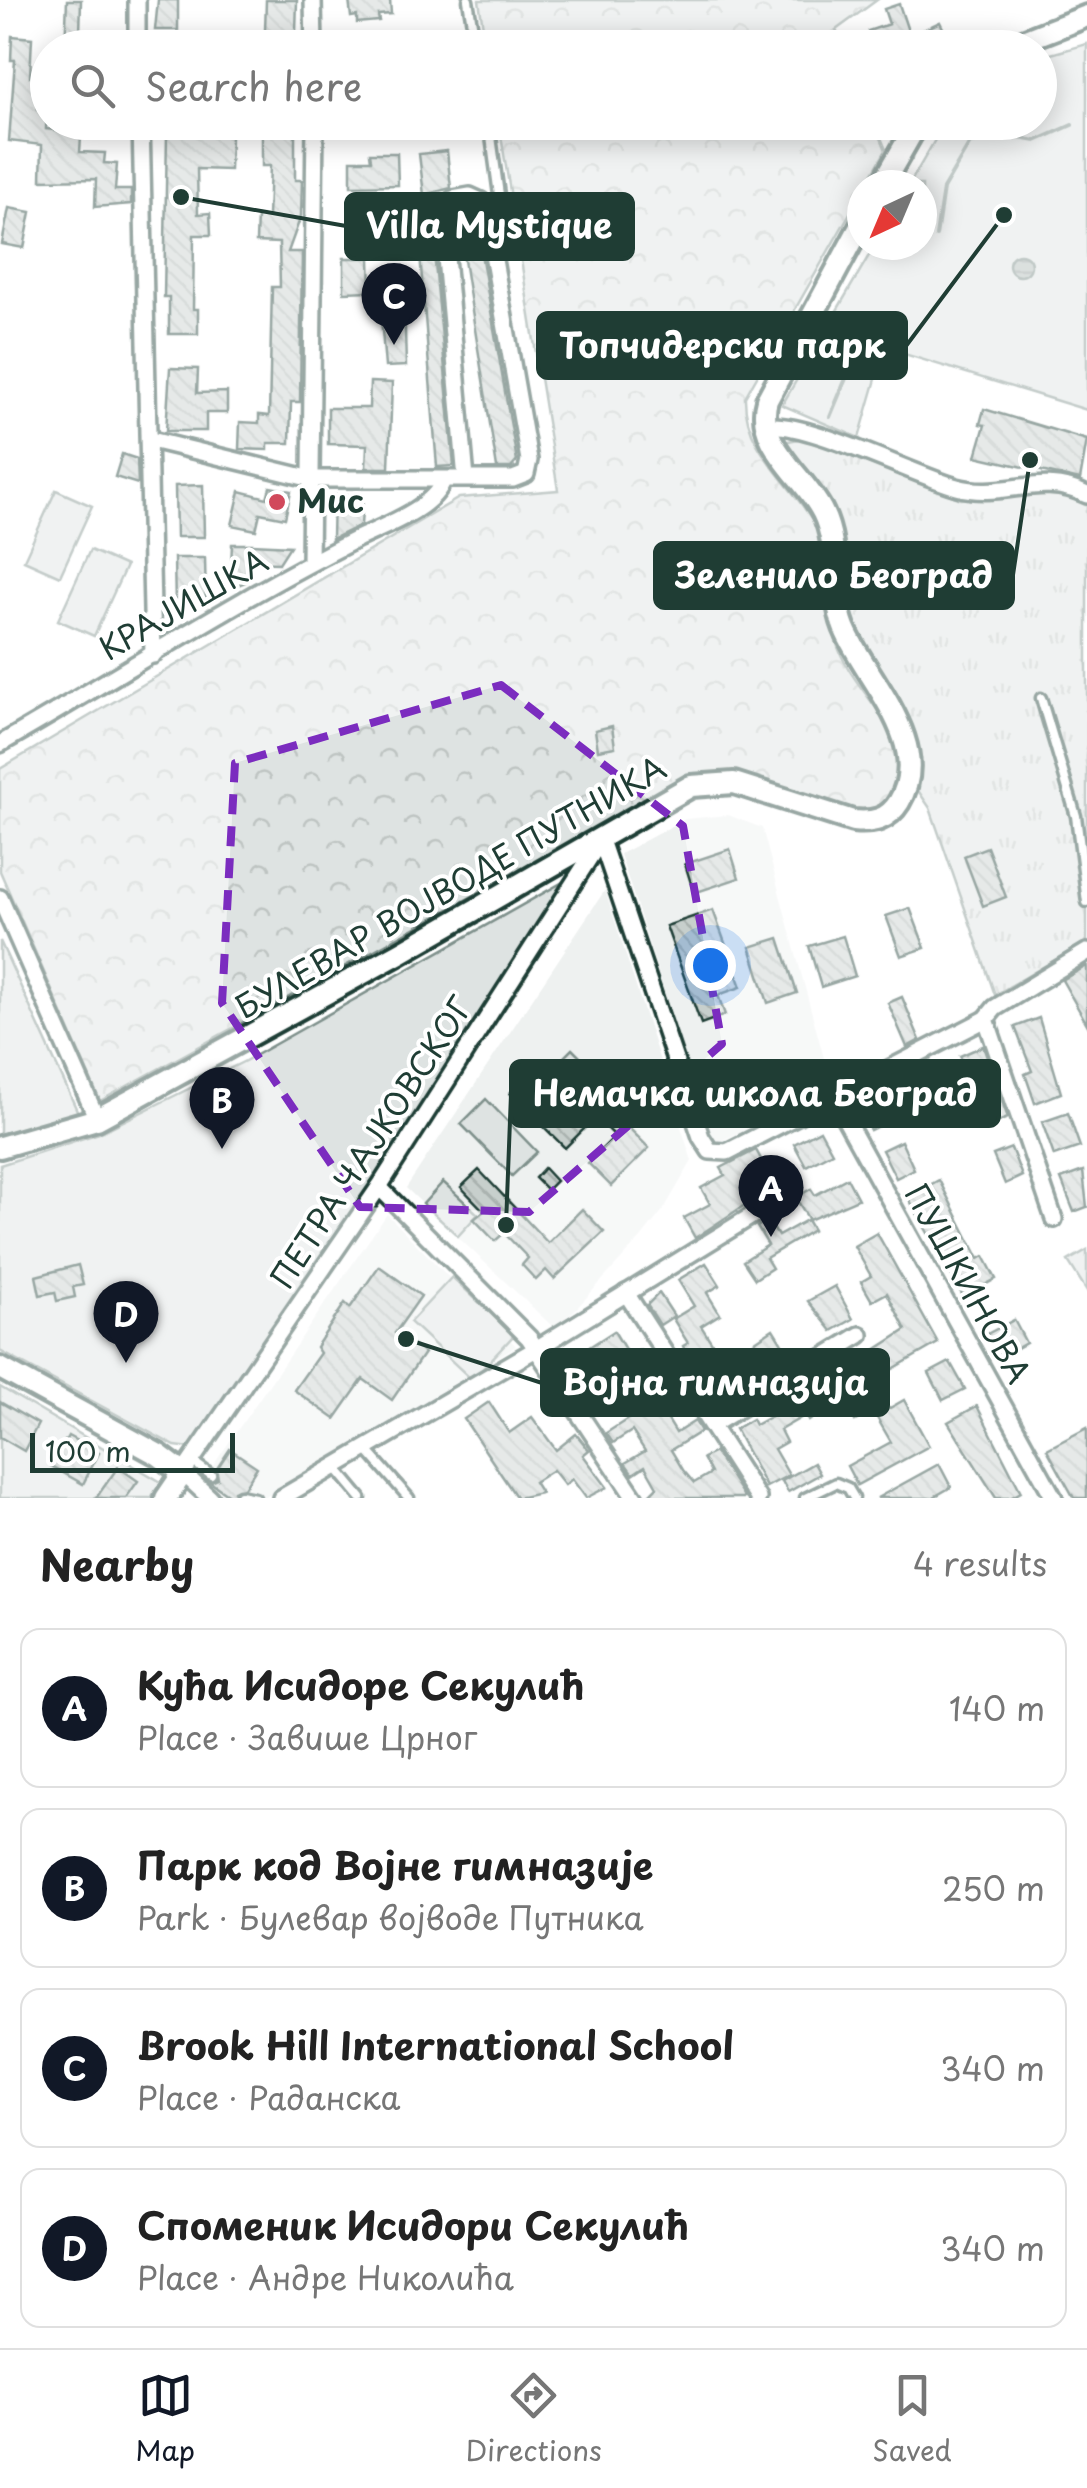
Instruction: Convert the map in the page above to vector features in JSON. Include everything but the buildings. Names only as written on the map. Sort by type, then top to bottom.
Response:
[{"type":"street","points":[[137,0],[138,30]]},
{"type":"street","points":[[314,0],[314,30]]},
{"type":"street","points":[[1051,30],[1087,16]]},
{"type":"street","points":[[142,140],[153,655]]},
{"type":"street","points":[[310,563],[315,140]]},
{"type":"street","points":[[891,170],[908,140]]},
{"type":"street","points":[[151,440],[312,479],[443,480],[513,479],[526,474],[529,460],[484,206],[474,197],[452,199],[442,213],[466,479]]},
{"type":"street","points":[[847,252],[768,400],[765,427],[782,424],[805,431],[958,488],[992,491],[1036,482],[1065,486],[1087,496]]},
{"type":"street","name":"БУЛЕВАР ВОЈВОДЕ ПУТНИКА","points":[[0,1146],[97,1120],[704,782],[734,783],[806,809],[864,822],[889,814],[905,790],[910,767],[907,744],[844,628],[823,513],[765,427]]},
{"type":"street","name":"КРАЈИШКА","points":[[0,744],[310,563],[405,514],[432,496],[443,480]]},
{"type":"street","points":[[601,840],[701,1137],[710,1152],[727,1152],[986,1018],[995,1008],[1087,952]]},
{"type":"street","name":"ПЕТРА ЧАЈКОВСКОГ","points":[[188,1467],[379,1186],[601,840]]},
{"type":"street","points":[[0,898],[97,1120]]},
{"type":"street","points":[[986,1018],[1054,1219]]},
{"type":"street","name":"ПУШКИНОВА","points":[[832,1098],[1054,1498]]},
{"type":"street","points":[[379,1186],[496,1302],[536,1349],[635,1498]]},
{"type":"street","points":[[281,1498],[536,1349],[789,1193]]},
{"type":"street","points":[[626,1293],[758,1498]]},
{"type":"street","points":[[712,1425],[860,1335]]},
{"type":"street","points":[[0,1368],[188,1467],[210,1498]]},
{"type":"street","points":[[166,1498],[188,1467]]},
{"type":"lane","points":[[468,0],[473,30]]},
{"type":"lane","points":[[486,220],[499,195],[491,140]]},
{"type":"lane","points":[[1042,698],[1072,800],[1087,902]]},
{"type":"lane","points":[[366,1448],[409,1498]]},
{"type":"lane","points":[[335,1466],[360,1498]]},
{"type":"lane","points":[[188,1467],[211,1475]]},
{"type":"lane","points":[[805,1498],[836,1483],[848,1488],[854,1498]]},
{"type":"lane","points":[[240,1495],[255,1498]]},
{"type":"highlighted area","points":[[501,685],[683,826],[722,1044],[529,1212],[360,1207],[222,1003],[235,763]]},
{"type":"shaded area","points":[[1020,254],[1028,257],[1028,273],[1020,276],[1012,273],[1009,265],[1012,257]]},
{"type":"shaded area","points":[[728,815],[762,828],[832,1088],[723,1140],[712,1140],[620,854],[685,819]]},
{"type":"shaded area","points":[[605,890],[692,1161],[664,1209],[641,1238],[575,1310],[553,1327],[406,1188]]},
{"type":"shaded area","points":[[387,1214],[516,1346],[264,1498],[216,1498],[201,1483]]},
{"type":"green space","points":[[479,0],[877,0],[836,30],[483,30]]},
{"type":"green space","points":[[1087,44],[1087,410],[885,348],[859,438],[782,405],[866,260],[937,260],[937,170],[918,170],[935,140],[1057,140],[1057,52]]},
{"type":"green space","points":[[502,140],[882,140],[886,150],[875,170],[847,170],[847,218],[745,397],[752,434],[761,451],[807,512],[822,541],[833,627],[841,655],[884,719],[897,746],[899,769],[888,805],[865,817],[726,775],[691,776],[100,1101],[0,871],[0,769],[459,498],[558,490]]},
{"type":"green space","points":[[804,438],[961,499],[1035,491],[1064,494],[1087,504],[1087,941],[995,995],[930,808],[917,789],[916,748],[847,620],[837,535],[783,442]]},
{"type":"green space","points":[[56,490],[92,506],[60,576],[24,560]]},
{"type":"green space","points":[[90,550],[126,566],[94,636],[58,620]]},
{"type":"green space","points":[[565,881],[568,885],[367,1192],[191,1448],[175,1446],[0,1351],[0,1165],[99,1133],[245,1061]]},
{"type":"green space","points":[[0,941],[80,1117],[0,1136]]},
{"type":"green space","points":[[572,1049],[612,1089],[591,1111],[551,1070]]},
{"type":"green space","points":[[486,1099],[537,1152],[512,1176],[461,1124]]},
{"type":"green space","points":[[443,1182],[478,1214],[458,1236],[423,1204]]},
{"type":"green space","points":[[1087,1250],[1087,1291],[1068,1261]]},
{"type":"green space","points":[[452,1277],[514,1335],[472,1380],[410,1322]]},
{"type":"green space","points":[[0,1387],[161,1482],[151,1498],[0,1498]]},
{"type":"waterway","points":[[1057,132],[1072,125]]},
{"type":"waterway","points":[[937,229],[943,189],[970,143],[983,140]]},
{"type":"waterway","points":[[1031,140],[1038,140]]},
{"type":"waterway","points":[[830,417],[847,376],[884,332]]},
{"type":"place","name":"Villa Mystique","points":[[181,197]]},
{"type":"place","name":"Топчидерски парк","points":[[1004,215]]},
{"type":"place","name":"Brook Hill International School","points":[[394,345]]},
{"type":"place","name":"Зеленило Београд","points":[[1030,460]]},
{"type":"place","name":"Мис","points":[[277,502]]},
{"type":"place","name":"Парк код Војне гимназије","points":[[222,1149]]},
{"type":"place","name":"Немачка школа Београд","points":[[506,1225]]},
{"type":"place","name":"Кућа Исидоре Секулић","points":[[771,1237]]},
{"type":"place","name":"Војна гимназија","points":[[406,1339]]},
{"type":"place","name":"Споменик Исидори Секулић","points":[[126,1363]]}]
